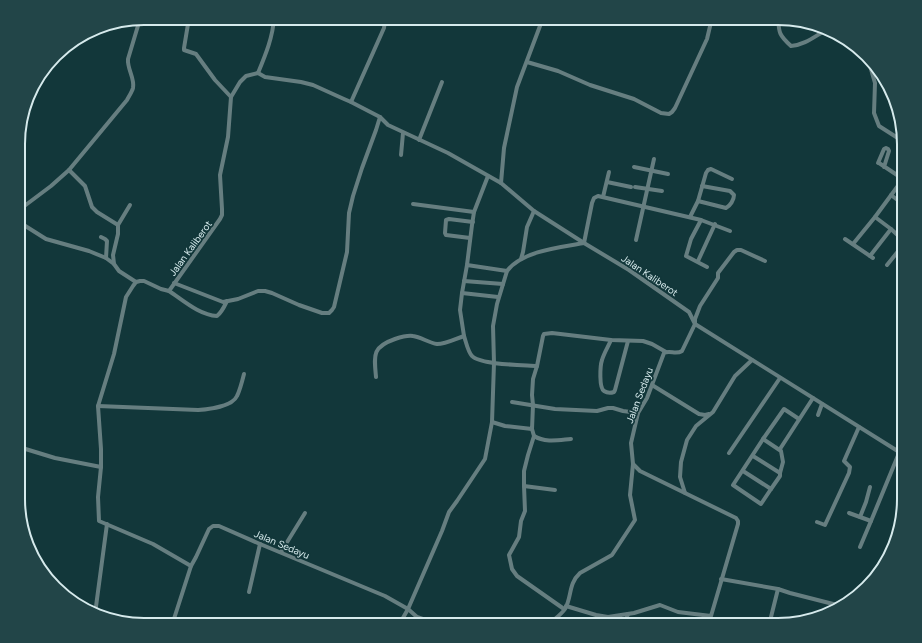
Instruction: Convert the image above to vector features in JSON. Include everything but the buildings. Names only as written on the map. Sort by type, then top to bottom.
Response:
[{"type":"street","points":[[25,206],[70,170],[127,100],[134,83],[128,59],[138,25]]},
{"type":"street","points":[[188,25],[184,50],[196,54],[215,80],[231,96],[246,76],[258,73],[271,38],[273,25]]},
{"type":"street","points":[[351,102],[384,25]]},
{"type":"street","points":[[500,183],[506,140],[518,87],[540,25]]},
{"type":"street","points":[[526,62],[558,71],[590,85],[634,99],[660,113],[669,114],[675,108],[707,39],[710,25]]},
{"type":"street","points":[[779,25],[782,37],[790,46],[797,46],[805,43],[822,33]]},
{"type":"street","points":[[871,70],[875,83],[874,113],[879,126],[897,138]]},
{"type":"street","name":"Jalan Kaliberot","points":[[258,73],[265,77],[313,85],[351,102],[380,117],[388,125],[448,153],[500,183],[534,211],[629,270],[689,312],[695,324],[897,452]]},
{"type":"street","points":[[419,140],[442,82]]},
{"type":"street","name":"Jalan Kaliberot","points":[[25,226],[46,239],[89,251],[106,258],[114,264],[119,271],[136,282],[144,281],[161,290],[169,291],[222,214],[220,175],[228,137],[231,96]]},
{"type":"street","points":[[174,283],[223,302],[238,299],[258,291],[265,291],[322,313],[332,310],[347,252],[349,213],[353,196],[380,117]]},
{"type":"street","points":[[401,155],[403,132]]},
{"type":"street","points":[[636,240],[654,159]]},
{"type":"street","points":[[634,167],[668,174]]},
{"type":"street","points":[[884,167],[897,175]]},
{"type":"street","points":[[70,170],[86,188],[92,207],[97,212],[118,225]]},
{"type":"street","points":[[690,217],[698,201],[708,170],[714,170],[732,179]]},
{"type":"street","points":[[603,197],[609,172]]},
{"type":"street","points":[[488,176],[474,212],[470,238],[468,265],[460,311],[464,336],[470,354],[474,358],[494,363],[537,366]]},
{"type":"street","points":[[607,182],[662,191]]},
{"type":"street","points":[[698,201],[726,208],[733,199],[734,195],[730,191],[702,186]]},
{"type":"street","points":[[853,244],[897,187]]},
{"type":"street","points":[[891,195],[897,200]]},
{"type":"street","points":[[403,618],[449,512],[485,459],[492,422],[494,363],[493,326],[498,297],[509,268],[521,259],[538,252],[584,243],[593,200],[598,196],[690,217],[715,224],[730,231]]},
{"type":"street","points":[[114,264],[113,255],[118,234],[118,225],[130,204]]},
{"type":"street","points":[[414,204],[474,212]]},
{"type":"street","points":[[521,259],[527,227],[534,211]]},
{"type":"street","points":[[875,217],[897,235]]},
{"type":"street","points":[[470,238],[446,235],[446,220],[449,218],[473,222]]},
{"type":"street","points":[[701,220],[691,239],[686,256],[707,267]]},
{"type":"street","points":[[698,261],[715,224]]},
{"type":"street","points":[[845,239],[871,257],[891,229]]},
{"type":"street","points":[[101,237],[105,238],[107,241],[106,258]]},
{"type":"street","points":[[633,464],[640,471],[736,518],[738,521],[711,616],[678,612],[660,605],[628,614],[608,617],[596,615],[565,608],[520,579],[514,573],[509,555],[519,537],[521,521],[525,511],[524,471],[534,436],[532,428],[533,379],[544,334],[552,333],[611,340],[648,342],[666,352],[670,351],[678,353],[682,351],[695,324],[695,319],[700,306],[718,278],[718,272],[734,252],[741,250],[765,261]]},
{"type":"street","points":[[887,265],[897,253]]},
{"type":"street","points":[[468,265],[507,271]]},
{"type":"street","points":[[464,281],[503,284]]},
{"type":"street","points":[[136,282],[126,297],[114,354],[98,406],[101,467],[98,497],[99,521],[154,544],[191,566]]},
{"type":"street","points":[[169,291],[196,309],[210,316],[217,316],[223,310],[226,301]]},
{"type":"street","points":[[462,293],[498,297]]},
{"type":"street","points":[[376,377],[375,358],[377,350],[383,344],[402,336],[414,336],[435,344],[464,336]]},
{"type":"street","points":[[611,340],[602,361],[600,372],[603,389],[605,392],[612,393],[615,390],[628,340]]},
{"type":"street","name":"Jalan Sedayu","points":[[555,618],[565,608],[576,577],[580,573],[612,555],[635,520],[630,495],[633,464],[631,443],[638,413],[647,398],[662,356],[666,352]]},
{"type":"street","points":[[685,493],[680,477],[681,462],[686,440],[696,426],[712,412],[735,376],[752,360]]},
{"type":"street","points":[[98,406],[198,410],[215,408],[234,401],[244,374]]},
{"type":"street","points":[[729,453],[780,378]]},
{"type":"street","points":[[652,385],[699,414],[709,414]]},
{"type":"street","points":[[780,449],[813,398]]},
{"type":"street","points":[[512,402],[555,409],[597,411],[613,408],[638,413]]},
{"type":"street","points":[[818,415],[822,404]]},
{"type":"street","points":[[764,439],[780,449],[782,452],[783,461],[780,476],[761,504],[733,485],[784,409],[800,419]]},
{"type":"street","points":[[492,422],[505,426],[532,428]]},
{"type":"street","points":[[817,522],[825,525],[848,473],[850,467],[844,463],[844,461],[859,428]]},
{"type":"street","points":[[534,436],[548,440],[571,440]]},
{"type":"street","points":[[25,449],[55,458],[101,467]]},
{"type":"street","points":[[753,456],[780,473]]},
{"type":"street","points":[[860,547],[897,458]]},
{"type":"street","points":[[743,471],[772,489]]},
{"type":"street","points":[[524,486],[555,490]]},
{"type":"street","points":[[860,517],[870,487]]},
{"type":"street","points":[[281,552],[305,513]]},
{"type":"street","points":[[849,513],[871,521]]},
{"type":"street","points":[[96,608],[107,524]]},
{"type":"street","name":"Jalan Sedayu","points":[[174,618],[191,566],[209,529],[213,526],[219,526],[385,596],[408,609],[420,618]]},
{"type":"street","points":[[249,592],[260,544]]},
{"type":"street","points":[[721,579],[778,589],[834,604]]},
{"type":"street","points":[[771,618],[778,589]]},
{"type":"street","points":[[627,618],[628,614]]}]
